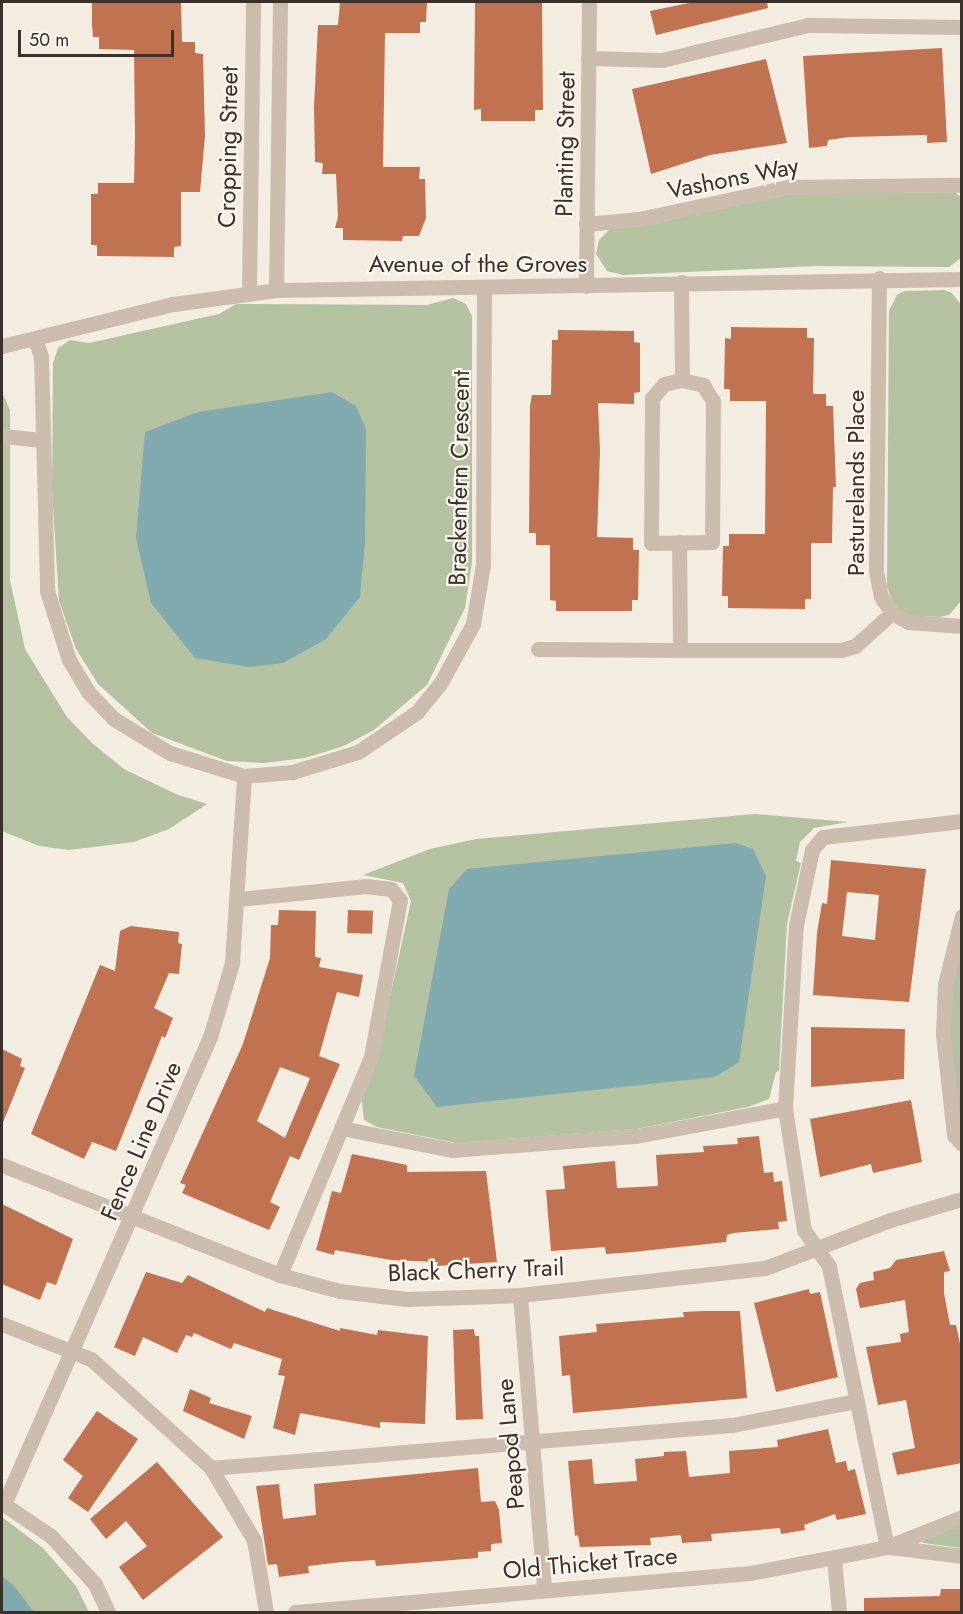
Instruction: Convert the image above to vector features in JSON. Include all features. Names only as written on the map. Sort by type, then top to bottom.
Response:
[{"type":"street","name":"Cropping Street","points":[[249,293],[253,2]]},
{"type":"street","name":"Cropping Street","points":[[276,290],[280,2]]},
{"type":"street","name":"Planting Street","points":[[586,286],[589,2]]},
{"type":"street","points":[[588,58],[662,60],[808,26],[962,27]]},
{"type":"street","name":"Vashons Way","points":[[586,224],[639,219],[788,187],[962,185]]},
{"type":"street","name":"Avenue of the Groves","points":[[2,346],[172,304],[276,290],[586,286],[879,278],[962,279]]},
{"type":"street","name":"Pasturelands Place","points":[[879,278],[876,571],[881,597],[892,613]]},
{"type":"street","points":[[681,282],[682,380]]},
{"type":"street","name":"Brackenfern Crescent","points":[[35,339],[40,356],[47,591],[69,660],[88,692],[108,712],[143,739],[204,766],[244,776],[292,772],[331,762],[389,734],[417,712],[440,684],[473,624],[483,565],[484,288]]},
{"type":"street","points":[[682,380],[703,385],[713,401],[712,542],[651,543],[652,398],[664,384],[682,380]]},
{"type":"street","points":[[2,436],[42,440]]},
{"type":"street","points":[[679,542],[680,650]]},
{"type":"street","points":[[538,649],[841,650],[855,646],[892,613],[908,622],[962,626]]},
{"type":"street","name":"Fence Line Drive","points":[[3,1504],[133,1216],[210,1037],[232,963],[239,899],[244,776]]},
{"type":"street","points":[[887,1547],[829,1266],[815,1250],[804,1230],[785,1108],[796,925],[816,842],[832,834],[962,820]]},
{"type":"street","points":[[239,899],[366,886],[391,889],[400,900],[371,1057],[280,1275]]},
{"type":"street","points":[[962,916],[945,984],[943,1035],[954,1135],[962,1144]]},
{"type":"street","points":[[341,1128],[452,1150],[636,1136],[785,1108]]},
{"type":"street","name":"Black Cherry Trail","points":[[2,1165],[280,1275],[340,1291],[407,1299],[520,1295],[720,1275],[765,1268],[890,1220],[962,1199]]},
{"type":"street","name":"Peapod Lane","points":[[520,1295],[544,1590]]},
{"type":"street","points":[[2,1324],[91,1359],[211,1468],[254,1540],[266,1612]]},
{"type":"street","points":[[211,1468],[766,1421],[857,1401]]},
{"type":"street","points":[[3,1504],[51,1536],[95,1584],[108,1612]]},
{"type":"street","name":"Old Thicket Trace","points":[[295,1612],[750,1573],[834,1559],[887,1547],[962,1517]]},
{"type":"street","name":"Old Thicket Trace","points":[[887,1547],[962,1556]]},
{"type":"street","points":[[834,1559],[839,1612]]},
{"type":"green space","points":[[953,191],[961,197],[961,258],[949,267],[816,266],[623,275],[607,271],[596,254],[599,240],[610,229],[783,193]]},
{"type":"green space","points":[[944,290],[952,293],[961,305],[960,602],[949,615],[910,616],[895,607],[887,587],[889,311],[897,295],[904,291]]},
{"type":"green space","points":[[453,298],[466,304],[472,316],[472,562],[465,608],[427,685],[374,730],[344,746],[305,758],[264,763],[227,761],[152,733],[98,684],[76,649],[59,601],[52,491],[53,363],[58,348],[70,340],[89,343],[219,314],[236,304],[427,305]]},
{"type":"green space","points":[[2,392],[10,410],[10,580],[25,649],[67,717],[92,743],[124,769],[178,795],[207,804],[169,829],[134,842],[69,850],[39,846],[2,831]]},
{"type":"green space","points":[[755,814],[848,822],[814,828],[800,842],[796,861],[801,863],[787,924],[779,1071],[776,1072],[769,1099],[748,1107],[636,1129],[456,1143],[377,1127],[364,1120],[361,1094],[377,1056],[411,901],[403,883],[363,875],[430,849],[476,839]]},
{"type":"green space","points":[[961,939],[961,1129],[950,1037],[952,991]]},
{"type":"green space","points":[[2,1517],[43,1548],[76,1586],[89,1612],[2,1612]]},
{"type":"green space","points":[[961,1523],[961,1548],[923,1543],[923,1539]]},
{"type":"water","points":[[332,392],[356,406],[366,429],[365,542],[360,597],[326,639],[283,663],[249,667],[195,658],[151,603],[136,538],[145,432],[198,412]]},
{"type":"water","points":[[736,843],[753,849],[766,876],[739,1062],[715,1077],[437,1107],[414,1076],[449,889],[467,869]]},
{"type":"water","points":[[2,1576],[14,1586],[34,1612],[2,1612]]},
{"type":"building","points":[[92,2],[181,2],[182,42],[195,42],[195,53],[203,54],[205,136],[200,192],[181,192],[181,246],[174,247],[174,257],[97,256],[97,245],[91,245],[91,194],[98,194],[98,183],[134,183],[135,135],[134,50],[99,49],[99,37],[93,37]]},
{"type":"building","points":[[340,2],[427,2],[426,22],[420,22],[420,33],[385,33],[383,167],[420,167],[419,179],[425,179],[426,218],[419,236],[403,236],[402,241],[343,240],[343,228],[335,228],[338,217],[336,174],[322,174],[323,163],[315,162],[314,107],[318,25],[338,25]]},
{"type":"building","points":[[475,2],[542,2],[543,110],[535,110],[535,121],[481,121],[481,109],[474,110]]},
{"type":"building","points":[[694,2],[767,2],[768,8],[656,35],[650,11]]},
{"type":"building","points":[[942,48],[947,142],[927,143],[927,135],[849,137],[828,140],[827,146],[809,148],[803,56]]},
{"type":"building","points":[[766,59],[787,143],[710,155],[651,174],[632,89]]},
{"type":"building","points":[[731,327],[807,328],[807,338],[814,338],[813,394],[826,394],[826,406],[833,406],[836,487],[833,487],[832,543],[811,543],[811,599],[805,599],[805,609],[728,608],[728,596],[722,596],[723,546],[729,546],[729,534],[765,534],[766,401],[730,401],[730,389],[724,389],[725,338],[731,339]]},
{"type":"building","points":[[558,330],[634,331],[634,342],[640,343],[640,392],[634,393],[634,404],[598,403],[600,452],[597,537],[633,538],[633,550],[639,550],[638,600],[632,600],[632,611],[556,611],[556,601],[550,600],[550,545],[536,545],[536,533],[529,533],[530,406],[532,395],[551,395],[552,340],[558,340]]},
{"type":"building","points":[[831,860],[926,869],[909,1002],[813,995],[817,933],[822,903],[827,904]],"holes":[[[847,892],[879,895],[875,940],[842,936]]]},
{"type":"building","points":[[279,910],[316,911],[315,957],[321,958],[319,967],[363,975],[359,997],[337,992],[319,1056],[340,1064],[299,1160],[290,1156],[270,1202],[280,1207],[269,1230],[182,1193],[186,1185],[180,1183],[243,1044],[270,958],[271,925],[278,925]],"holes":[[[280,1067],[310,1078],[285,1138],[257,1121]]]},
{"type":"building","points":[[348,910],[373,911],[372,934],[347,933]]},
{"type":"building","points":[[131,926],[179,932],[178,943],[182,944],[179,974],[169,973],[154,1008],[173,1018],[165,1038],[162,1036],[116,1151],[92,1142],[84,1159],[31,1134],[100,965],[115,971],[120,931]]},
{"type":"building","points":[[811,1027],[905,1029],[904,1079],[811,1087]]},
{"type":"building","points":[[2,1049],[22,1059],[20,1066],[25,1068],[2,1125]]},
{"type":"building","points":[[911,1100],[922,1162],[873,1173],[871,1164],[820,1177],[810,1119]]},
{"type":"building","points":[[759,1136],[764,1173],[773,1172],[774,1182],[782,1181],[787,1221],[778,1222],[779,1229],[733,1233],[727,1235],[726,1242],[633,1252],[606,1254],[605,1247],[551,1251],[546,1190],[565,1189],[563,1166],[615,1161],[617,1188],[658,1186],[656,1155],[704,1152],[703,1146],[738,1144],[737,1138]]},
{"type":"building","points":[[352,1154],[407,1165],[407,1172],[486,1171],[497,1262],[437,1266],[438,1262],[391,1260],[335,1250],[334,1255],[316,1250],[332,1191],[341,1193]]},
{"type":"building","points":[[2,1204],[73,1239],[56,1285],[47,1282],[40,1300],[2,1284]]},
{"type":"building","points":[[944,1251],[950,1271],[944,1272],[944,1293],[950,1325],[956,1325],[962,1353],[962,1463],[897,1475],[892,1453],[915,1448],[906,1400],[878,1405],[866,1347],[901,1342],[900,1334],[909,1332],[905,1300],[860,1308],[856,1289],[860,1283],[874,1280],[873,1272],[890,1268],[896,1260]]},
{"type":"building","points":[[146,1272],[182,1283],[188,1275],[265,1312],[267,1308],[340,1331],[340,1328],[377,1335],[378,1330],[428,1336],[425,1424],[380,1422],[380,1428],[300,1413],[295,1435],[273,1428],[285,1376],[278,1375],[282,1359],[234,1343],[231,1349],[194,1333],[192,1337],[186,1335],[177,1353],[143,1337],[135,1356],[114,1347]]},
{"type":"building","points":[[809,1289],[810,1294],[820,1292],[838,1377],[776,1392],[754,1303]]},
{"type":"building","points":[[740,1311],[747,1398],[573,1413],[570,1375],[562,1376],[559,1336],[597,1332],[596,1324],[684,1317],[683,1312]]},
{"type":"building","points":[[474,1329],[475,1336],[479,1336],[483,1419],[456,1420],[453,1330]]},
{"type":"building","points":[[190,1389],[211,1398],[209,1403],[252,1416],[244,1439],[183,1411]]},
{"type":"building","points":[[97,1411],[138,1439],[88,1512],[68,1498],[83,1476],[63,1460]]},
{"type":"building","points":[[828,1429],[836,1463],[846,1461],[848,1471],[855,1469],[866,1514],[837,1520],[835,1514],[804,1525],[805,1530],[781,1534],[780,1528],[711,1534],[712,1541],[682,1543],[681,1535],[650,1538],[651,1545],[580,1547],[578,1535],[575,1536],[568,1461],[592,1459],[594,1484],[637,1481],[635,1459],[664,1456],[664,1452],[686,1451],[689,1477],[730,1473],[729,1451],[778,1447],[777,1440]]},
{"type":"building","points":[[157,1462],[223,1537],[143,1600],[119,1567],[147,1546],[126,1521],[106,1539],[90,1519]]},
{"type":"building","points":[[478,1468],[481,1502],[495,1501],[499,1510],[502,1543],[491,1544],[491,1551],[478,1552],[478,1558],[376,1566],[375,1560],[342,1562],[308,1566],[309,1573],[279,1577],[277,1564],[268,1565],[256,1486],[279,1484],[283,1519],[316,1515],[314,1484]]},
{"type":"building","points":[[941,1589],[961,1589],[962,1612],[864,1612],[864,1598],[940,1596]]}]
